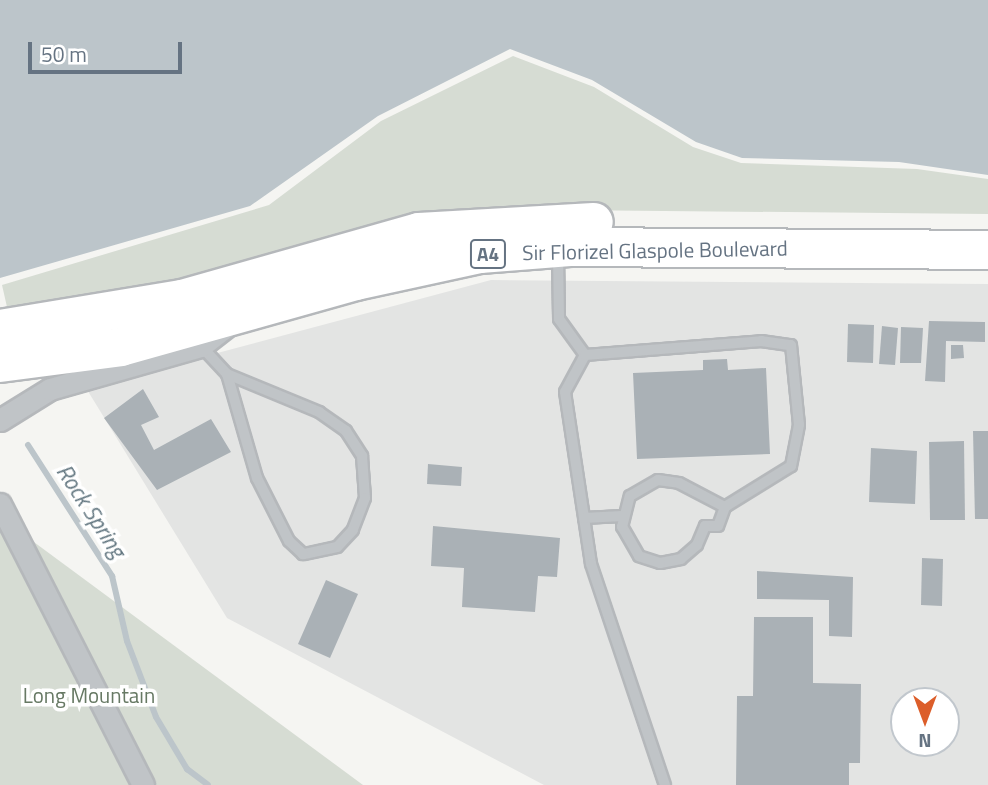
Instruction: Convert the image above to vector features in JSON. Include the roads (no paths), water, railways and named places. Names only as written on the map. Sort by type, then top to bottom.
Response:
[{"type":"highway","name":"Sir Florizel Glaspole Boulevard","points":[[0,329],[183,299],[419,232],[505,223],[988,225]]},
{"type":"highway","name":"Sir Florizel Glaspole Boulevard","points":[[0,363],[121,346],[235,319],[368,278],[480,254],[558,247],[988,250]]},
{"type":"street","points":[[0,420],[50,389],[201,346],[235,319]]},
{"type":"street","points":[[0,504],[143,785]]},
{"type":"lane","points":[[558,247],[559,319],[585,355]]},
{"type":"lane","points":[[585,355],[761,341],[790,345],[798,371],[798,450],[790,466],[725,507],[718,526],[705,526],[690,553],[671,562],[649,561],[631,548],[622,516],[638,489],[657,480],[679,483],[725,507]]},
{"type":"lane","points":[[201,346],[227,374],[319,412],[346,432],[362,456],[365,498],[352,530],[337,547],[303,554],[289,541],[257,478],[227,374]]},
{"type":"lane","points":[[585,355],[565,392],[591,564],[665,785]]},
{"type":"lane","points":[[584,519],[622,516]]},
{"type":"waterway","name":"Rock Spring","points":[[28,445],[112,576],[127,641],[156,717],[187,769],[208,785]]},
{"type":"park label","name":"Long Mountain","points":[[89,695]]}]
